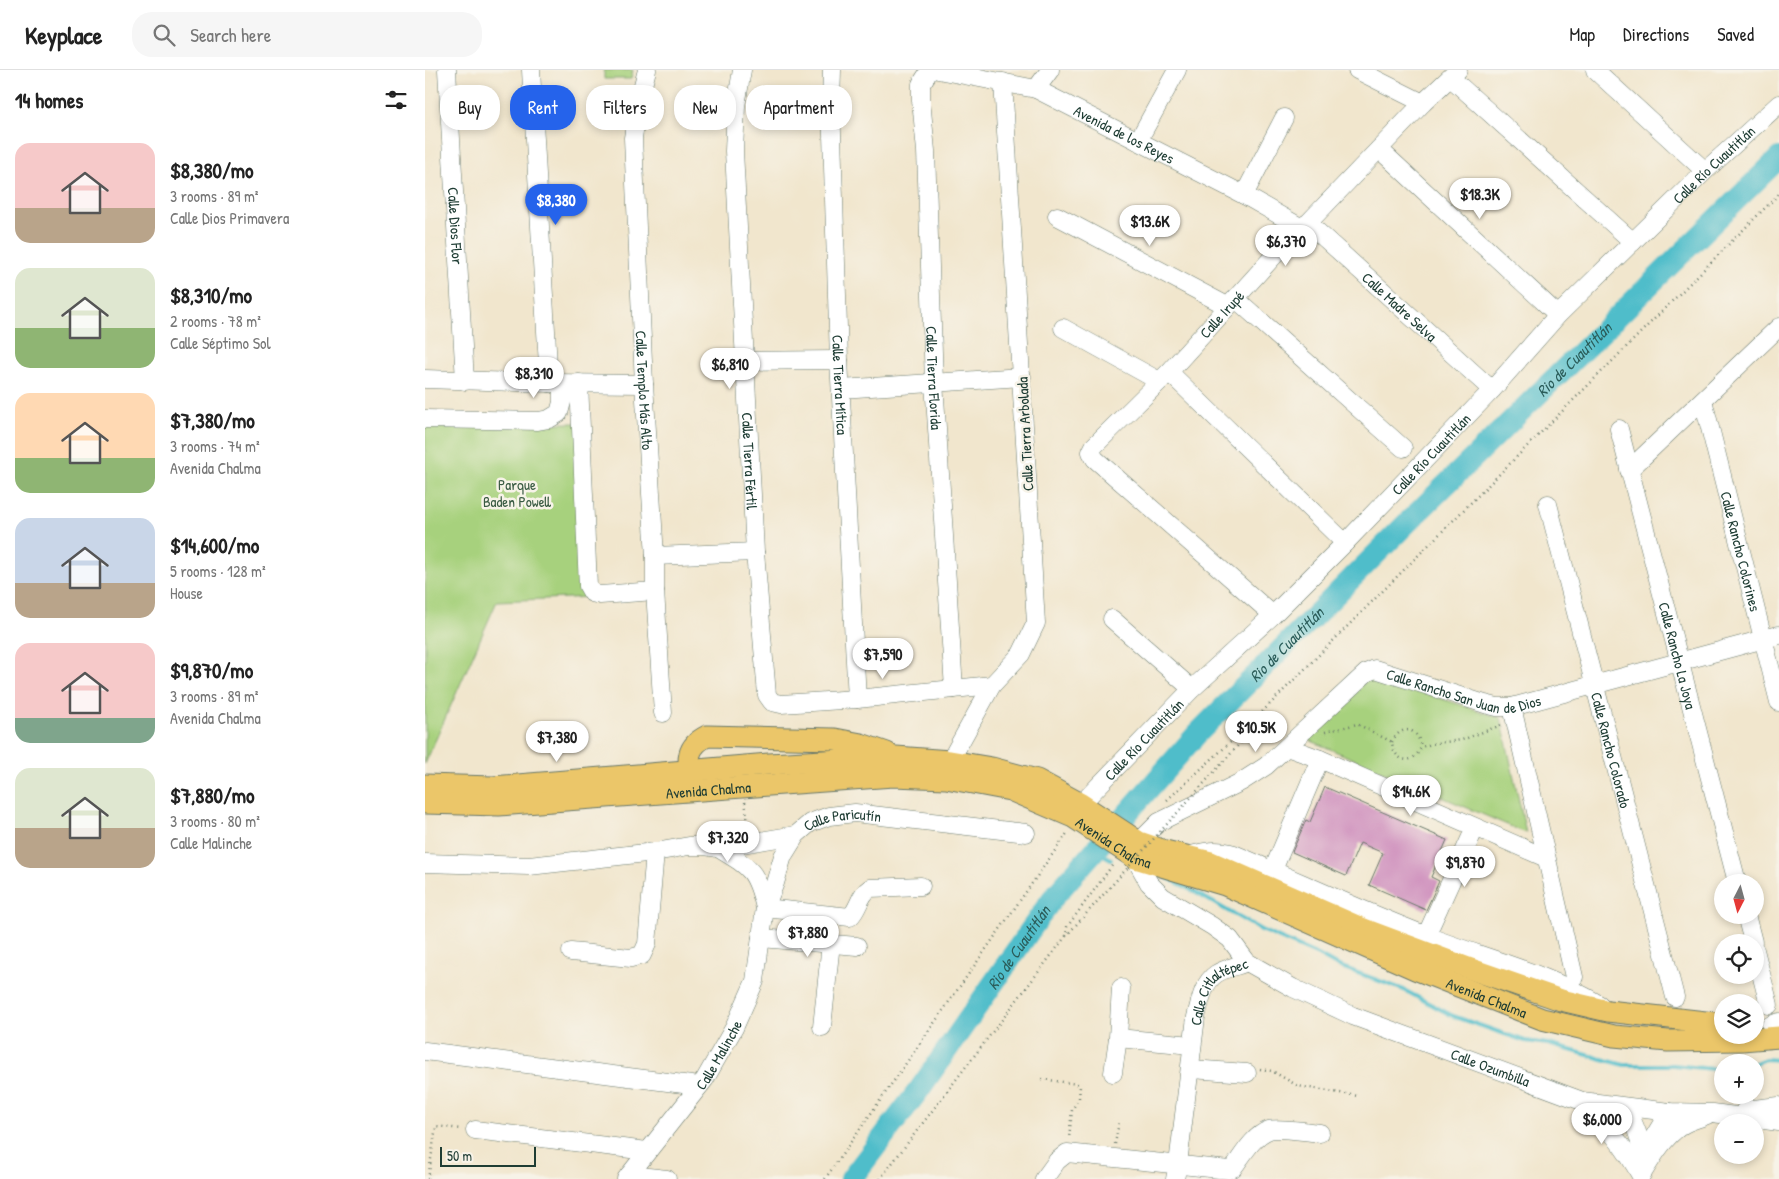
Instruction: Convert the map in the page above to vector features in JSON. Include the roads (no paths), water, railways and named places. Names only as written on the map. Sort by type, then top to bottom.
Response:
[{"type":"main road","points":[[692,791],[689,754],[697,742],[707,736],[835,740],[861,744],[896,757]]},
{"type":"main road","name":"Avenida Chalma","points":[[425,785],[493,786],[689,770],[896,757],[950,761],[992,768],[1037,780],[1123,844],[1225,885],[1415,969],[1542,1019],[1614,1036],[1668,1041],[1742,1040],[1772,1024]]},
{"type":"main road","name":"Avenida Chalma","points":[[425,803],[499,805],[893,776],[945,778],[1010,790],[1079,812]]},
{"type":"main road","name":"Avenida Chalma","points":[[1123,844],[1165,851],[1211,862],[1364,929],[1561,1000],[1609,1011],[1714,1023]]},
{"type":"street","name":"Calle Dios Flor","points":[[447,70],[465,381]]},
{"type":"street","points":[[531,70],[563,383],[589,586],[592,592],[599,595],[655,591]]},
{"type":"street","name":"Calle Templo Más Alto","points":[[647,70],[638,104],[633,138],[643,384],[655,556],[655,591],[663,713]]},
{"type":"street","name":"Calle Tierra Fértil","points":[[742,70],[736,106],[734,151],[755,552],[767,695],[772,702],[781,704],[857,699]]},
{"type":"street","name":"Calle Tierra Mítica","points":[[832,70],[831,102],[839,360],[857,699]]},
{"type":"street","name":"Calle Tierra Florida","points":[[930,70],[921,84],[921,100],[926,151],[934,382],[954,689]]},
{"type":"street","name":"Avenida de los Reyes","points":[[938,70],[1036,89],[1304,225]]},
{"type":"street","points":[[1036,89],[1049,70]]},
{"type":"street","points":[[1138,141],[1177,70]]},
{"type":"street","points":[[1357,70],[1423,103]]},
{"type":"street","points":[[1595,70],[1705,171]]},
{"type":"street","points":[[1455,74],[1633,242]]},
{"type":"street","name":"Calle Irupé","points":[[1273,615],[1095,459],[1091,452],[1094,446],[1164,376],[1304,225],[1423,103],[1455,74]]},
{"type":"street","name":"Calle Tierra Arbolada","points":[[950,761],[992,685],[1021,654],[1036,623],[1003,82]]},
{"type":"street","name":"Calle Río Cuautitlán","points":[[1079,812],[1193,688],[1273,615],[1345,543],[1492,390],[1558,315],[1705,171],[1779,104]]},
{"type":"street","points":[[1244,195],[1284,118]]},
{"type":"street","points":[[1379,149],[1558,315]]},
{"type":"street","points":[[1057,216],[1231,303],[1403,448]]},
{"type":"street","name":"Calle Madre Selva","points":[[1304,225],[1492,390]]},
{"type":"street","points":[[1063,328],[1164,376],[1345,543]]},
{"type":"street","points":[[1629,470],[1778,333]]},
{"type":"street","points":[[744,361],[839,360]]},
{"type":"street","points":[[841,389],[1022,377]]},
{"type":"street","points":[[425,379],[643,384]]},
{"type":"street","points":[[425,420],[538,421],[549,419],[559,413],[562,402],[563,383]]},
{"type":"street","name":"Calle Rancho Colorines","points":[[1703,400],[1771,637],[1779,702]]},
{"type":"street","name":"Calle Rancho La Joya","points":[[1619,429],[1735,874]]},
{"type":"street","name":"Calle Rancho Colorado","points":[[1548,504],[1675,997]]},
{"type":"street","points":[[655,556],[755,552]]},
{"type":"street","points":[[1112,619],[1193,688]]},
{"type":"street","name":"Calle Rancho San Juan de Dios","points":[[1123,844],[1159,822],[1241,782],[1266,766],[1366,673],[1375,669],[1513,713],[1595,684],[1771,637]]},
{"type":"street","points":[[857,699],[992,685]]},
{"type":"street","points":[[1513,713],[1574,977]]},
{"type":"street","points":[[1291,743],[1320,759],[1546,858]]},
{"type":"street","points":[[1273,870],[1320,759]]},
{"type":"street","name":"Calle Paricutín","points":[[425,863],[529,866],[655,852],[689,846],[718,848],[796,835],[810,822],[829,816],[855,813],[1026,833]]},
{"type":"street","points":[[1426,936],[1475,828]]},
{"type":"street","name":"Calle Malinche","points":[[627,1177],[705,1079],[733,1028],[755,981],[765,908],[783,856],[796,835]]},
{"type":"street","name":"Calle Citlaltépec","points":[[1123,844],[1149,883],[1163,897],[1230,939],[1247,962],[1217,974],[1206,984],[1196,1017],[1177,1172]]},
{"type":"street","name":"Calle Malinche","points":[[718,848],[745,865],[754,875],[761,890],[765,908]]},
{"type":"street","points":[[1188,856],[1210,850],[1234,854],[1426,936],[1580,993],[1609,1011]]},
{"type":"street","points":[[571,952],[631,958],[642,955],[647,944],[655,852]]},
{"type":"street","points":[[765,908],[850,917],[864,892],[870,888],[921,886]]},
{"type":"street","points":[[761,938],[857,946]]},
{"type":"street","points":[[822,1027],[831,943]]},
{"type":"street","name":"Calle Ozumbilla","points":[[1247,962],[1293,988],[1353,1016],[1582,1101],[1669,1112],[1713,1113],[1779,1122]]},
{"type":"street","points":[[1763,984],[1772,1024]]},
{"type":"street","points":[[1113,1073],[1118,1038],[1121,988]]},
{"type":"street","points":[[1118,1038],[1192,1045]]},
{"type":"street","points":[[425,1051],[699,1086]]},
{"type":"street","points":[[1191,1069],[1247,1073]]},
{"type":"street","points":[[1582,1101],[1615,1135],[1630,1155],[1641,1178]]},
{"type":"street","points":[[1641,1178],[1662,1144],[1682,1125],[1713,1113],[1779,1106]]},
{"type":"street","points":[[1626,1107],[1638,1132],[1643,1155],[1641,1178]]},
{"type":"street","points":[[1643,1155],[1669,1112]]},
{"type":"street","points":[[1044,1179],[1057,1161],[1067,1153],[1113,1158],[1177,1172],[1229,1170],[1233,1168],[1260,1134],[1270,1129],[1320,1133]]},
{"type":"street","points":[[475,1130],[647,1151]]},
{"type":"street","points":[[627,1177],[667,1179]]},
{"type":"waterway","name":"Rio de Cuautitlán","points":[[851,1179],[919,1090],[1052,899],[1197,734],[1406,524],[1779,158]]},
{"type":"waterway","points":[[1094,850],[1111,859]]},
{"type":"waterway","points":[[1165,877],[1261,930],[1336,965],[1404,990],[1453,1016],[1525,1041],[1548,1044],[1624,1065],[1673,1065],[1714,1069]]},
{"type":"waterway","points":[[1764,1059],[1779,1060]]},
{"type":"park label","name":"Parque Baden Powell","points":[[517,492]]}]
